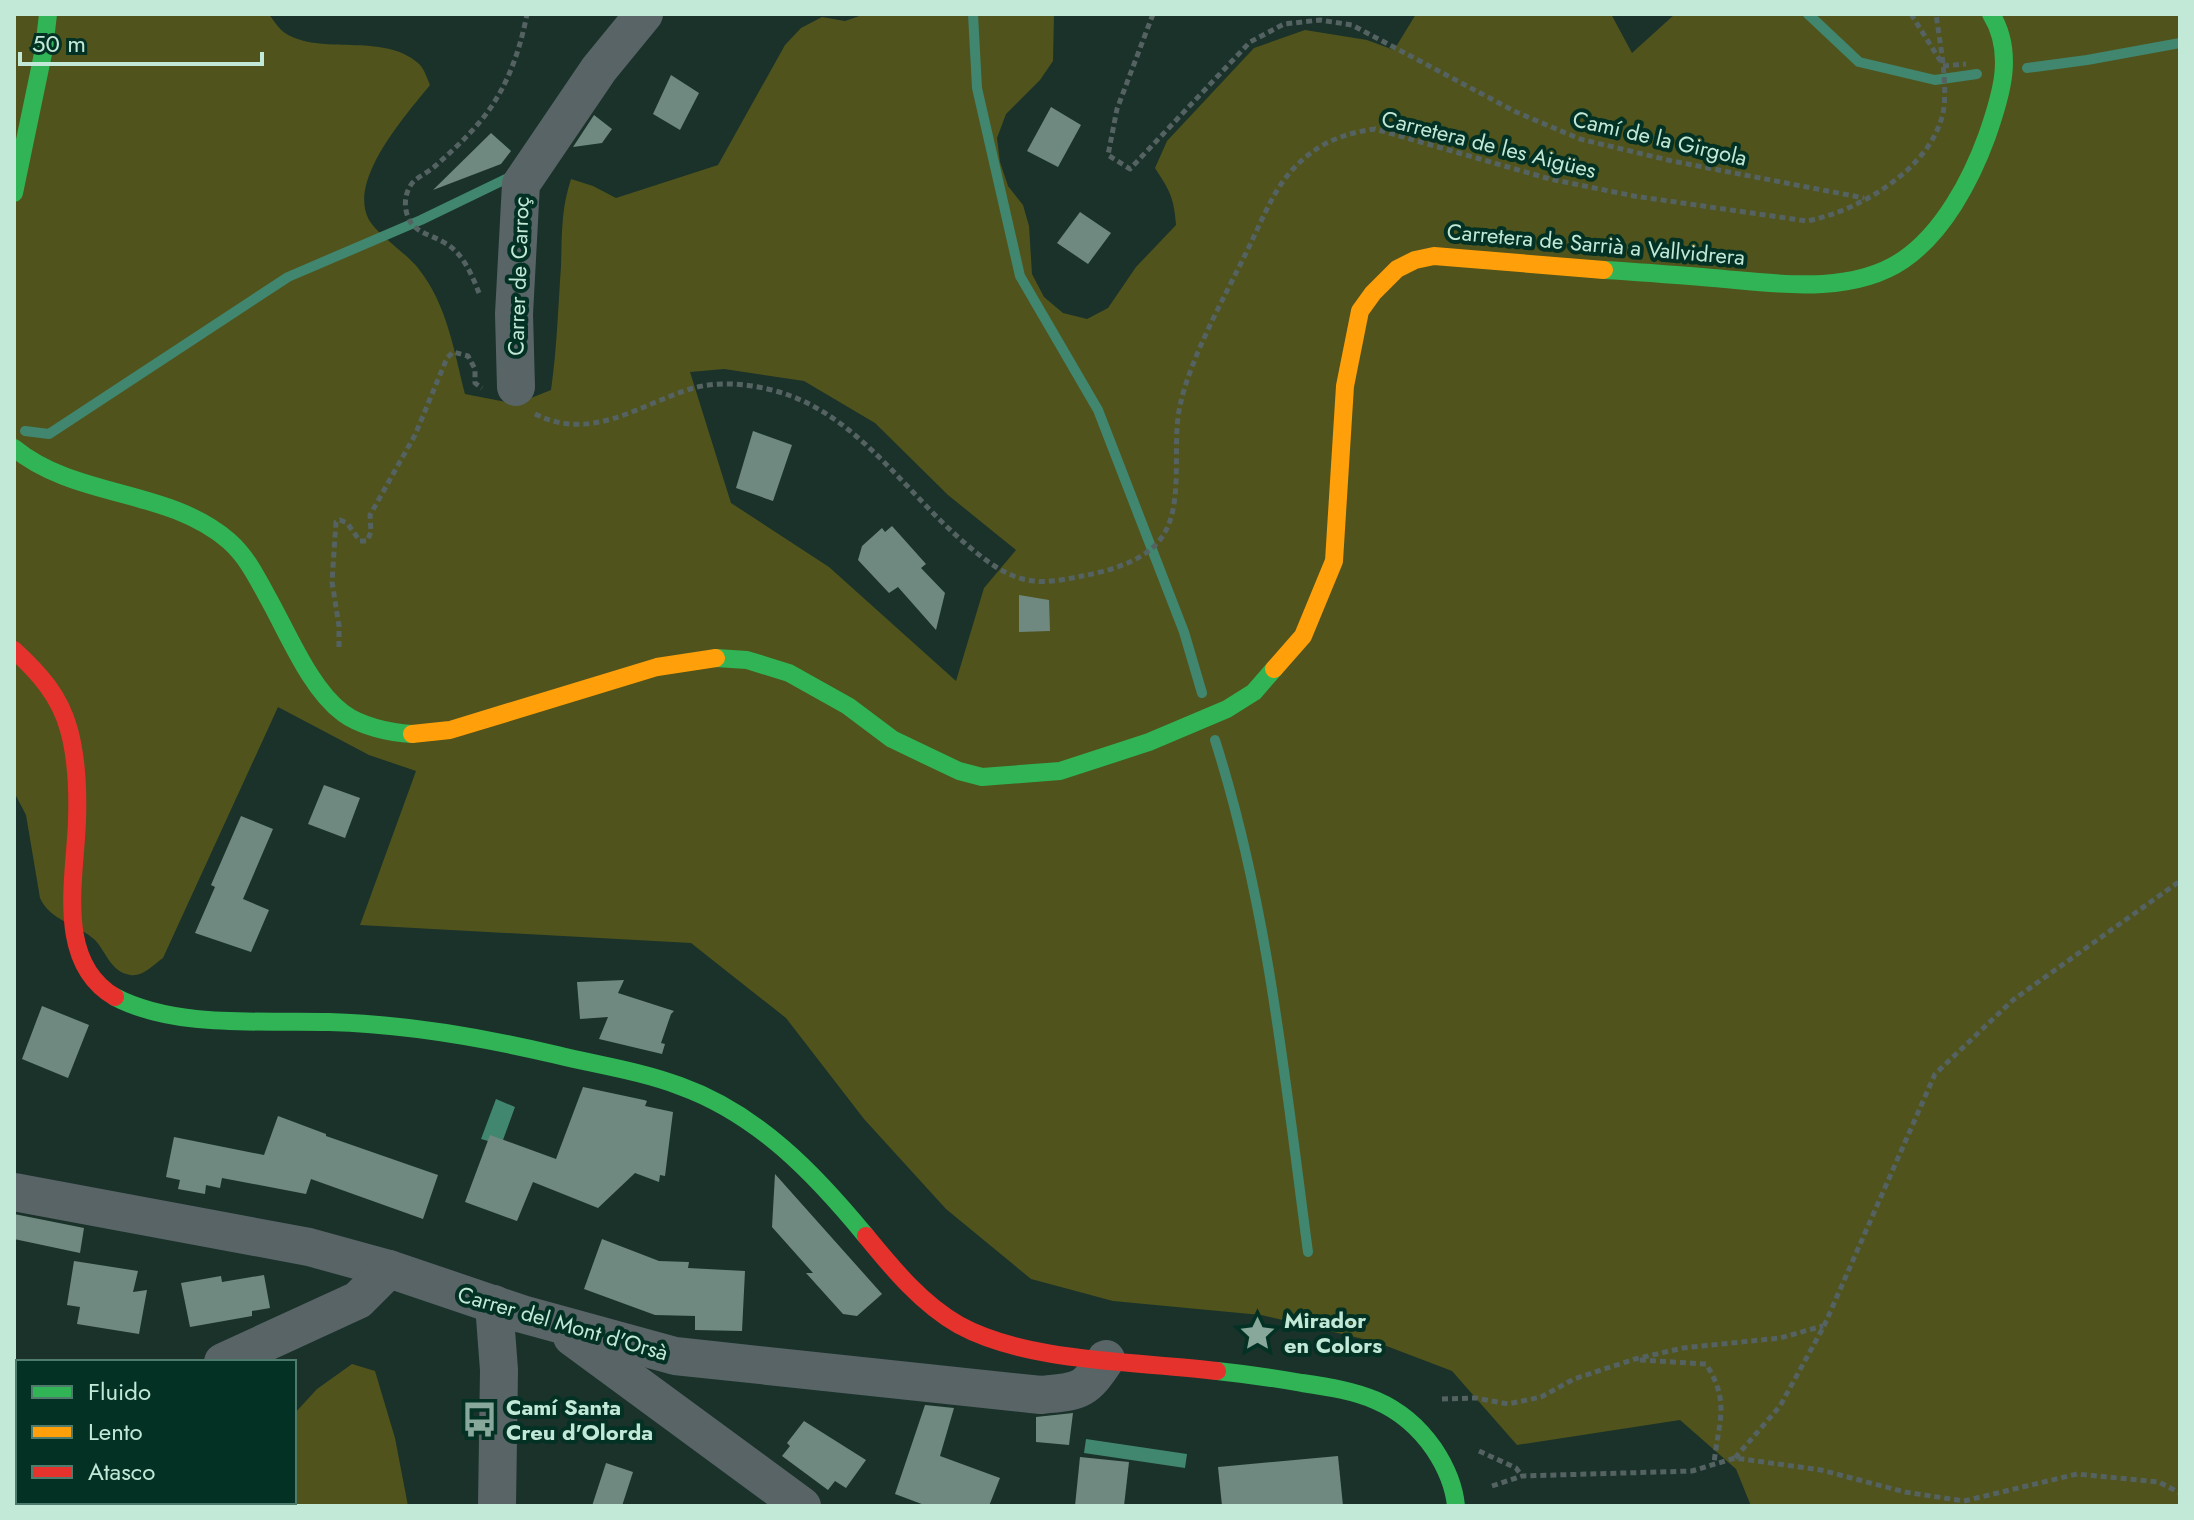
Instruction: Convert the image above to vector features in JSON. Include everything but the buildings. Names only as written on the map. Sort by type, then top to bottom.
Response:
[{"type":"main road","points":[[14,193],[44,49],[48,14]]},
{"type":"main road","name":"Carretera de Sarrià a Vallvidrera","points":[[14,448],[53,473],[183,512],[228,540],[248,560],[304,663],[329,701],[345,715],[382,729],[409,734],[450,730],[657,667],[721,657],[771,665],[789,673],[848,706],[892,739],[959,771],[982,777],[1060,771],[1124,752],[1227,709],[1254,692],[1303,636],[1334,561],[1345,386],[1354,332],[1360,311],[1397,269],[1415,260],[1434,256],[1786,284],[1851,279],[1903,260],[1926,241],[1959,197],[1997,104],[2005,59],[2002,31],[1991,14]]},
{"type":"main road","points":[[14,650],[35,666],[53,689],[66,717],[75,752],[72,918],[80,955],[96,984],[122,1001],[157,1015],[409,1027],[464,1035],[647,1076],[693,1091],[736,1113],[780,1144],[814,1175],[923,1299],[954,1322],[988,1339],[1037,1351],[1236,1372],[1349,1390],[1379,1400],[1403,1415],[1425,1436],[1446,1469],[1456,1506]]},
{"type":"street","name":"Carrer de Carroç","points":[[516,387],[514,314],[521,184],[599,69],[644,14]]},
{"type":"street","name":"Carrer del Mont d'Orsà","points":[[14,1192],[309,1247],[389,1269],[554,1323],[675,1356],[1041,1395],[1079,1391],[1092,1380],[1106,1359]]},
{"type":"street","points":[[227,1360],[358,1300],[389,1269]]},
{"type":"street","points":[[494,1304],[499,1370],[497,1505]]},
{"type":"street","points":[[554,1323],[802,1506]]},
{"type":"path","points":[[479,295],[467,266],[456,253],[445,242],[419,232],[412,224],[406,212],[405,199],[414,181],[475,128],[493,107],[515,59],[527,14]]},
{"type":"path","name":"Camí de la Girgola","points":[[1153,14],[1117,109],[1108,155],[1130,169],[1250,42],[1284,24],[1320,20],[1352,25],[1516,112],[1580,139],[1672,161],[1865,199]]},
{"type":"path","points":[[1911,14],[1943,66]]},
{"type":"path","name":"Carretera de les Aigües","points":[[516,387],[534,414],[551,422],[571,425],[612,420],[691,389],[716,384],[742,385],[792,396],[817,408],[865,444],[937,520],[987,561],[1010,575],[1035,581],[1098,573],[1143,555],[1161,539],[1172,516],[1180,405],[1212,323],[1279,187],[1297,164],[1332,139],[1375,129],[1550,179],[1634,196],[1807,221],[1828,217],[1865,199],[1907,171],[1926,151],[1938,130],[1944,108],[1943,66],[1936,14]]},
{"type":"path","points":[[339,652],[339,626],[332,582],[336,522],[347,523],[360,541],[367,541],[371,532],[370,515],[415,435],[447,358],[453,352],[468,356],[475,369],[475,383],[488,391],[497,393],[516,387]]},
{"type":"path","points":[[1735,1458],[1780,1406],[1824,1326],[1935,1074],[2013,1000],[2180,881]]},
{"type":"path","points":[[1428,1399],[1476,1398],[1508,1404],[1541,1397],[1574,1379],[1635,1359],[1683,1348],[1780,1338],[1824,1326]]},
{"type":"path","points":[[1635,1359],[1706,1364],[1717,1381],[1723,1403],[1714,1464]]},
{"type":"path","points":[[1522,1476],[1692,1471],[1735,1458],[1821,1470],[1905,1492],[1964,1501],[2077,1474],[2159,1482],[2180,1493]]},
{"type":"shaded area","points":[[14,14],[269,14],[283,31],[299,40],[387,48],[418,63],[430,85],[383,148],[366,186],[364,204],[373,226],[418,268],[436,297],[448,328],[465,394],[516,404],[551,390],[563,222],[571,179],[616,198],[718,165],[785,45],[801,28],[822,17],[845,21],[865,14],[1054,14],[1053,61],[1040,80],[1006,114],[997,138],[1000,162],[1008,186],[1023,205],[1029,226],[1032,274],[1044,297],[1063,313],[1087,319],[1108,308],[1136,267],[1176,225],[1170,195],[1155,168],[1167,141],[1254,48],[1305,30],[1367,40],[1394,50],[1416,14],[1611,14],[1632,53],[1675,14],[2180,14],[2180,1506],[1751,1506],[1736,1469],[1680,1420],[1517,1445],[1452,1371],[1376,1342],[1261,1315],[1113,1301],[1031,1279],[946,1209],[864,1119],[786,1018],[691,943],[360,925],[416,771],[369,755],[278,707],[163,958],[139,974],[130,975],[118,970],[95,940],[45,906],[40,898],[26,815],[14,792]],"holes":[[[724,369],[804,381],[875,423],[948,495],[1016,550],[984,588],[956,681],[829,567],[731,503],[690,372]]]},
{"type":"shaded area","points":[[496,1099],[515,1107],[503,1140],[488,1141],[481,1139]]},
{"type":"shaded area","points":[[352,1364],[375,1371],[395,1438],[408,1506],[228,1506],[296,1504],[296,1412],[317,1389]]},
{"type":"shaded area","points":[[1086,1439],[1187,1454],[1185,1468],[1084,1453]]},
{"type":"waterway","points":[[973,14],[977,88],[1020,276],[1098,410],[1184,632],[1202,693]]},
{"type":"waterway","points":[[1808,14],[1859,62],[1935,80],[1977,74]]},
{"type":"waterway","points":[[2027,68],[2180,43]]},
{"type":"waterway","points":[[25,431],[49,434],[288,277],[421,220],[514,175]]},
{"type":"waterway","points":[[1215,740],[1249,866],[1262,930],[1308,1252]]},
{"type":"traffic: fast","points":[[14,193],[44,49],[48,14]]},
{"type":"traffic: fast","points":[[1604,270],[1811,284],[1859,279],[1903,260],[1943,221],[1973,170],[1987,136],[2001,90],[2004,59],[1998,29],[1991,14]]},
{"type":"traffic: fast","points":[[14,448],[65,477],[178,511],[205,524],[229,541],[251,567],[300,659],[331,703],[350,718],[367,725],[412,734]]},
{"type":"traffic: fast","points":[[716,658],[747,660],[789,673],[848,706],[892,739],[959,771],[982,777],[1060,771],[1149,742],[1227,709],[1254,692],[1274,669]]},
{"type":"traffic: fast","points":[[115,997],[165,1014],[219,1021],[358,1023],[444,1032],[529,1048],[665,1081],[708,1098],[760,1129],[826,1190],[866,1236]]},
{"type":"traffic: fast","points":[[1217,1371],[1341,1390],[1359,1394],[1392,1409],[1421,1432],[1434,1449],[1449,1476],[1456,1506]]},
{"type":"traffic: slow","points":[[1274,669],[1303,636],[1334,561],[1345,386],[1360,311],[1373,293],[1397,269],[1415,260],[1434,256],[1604,270]]},
{"type":"traffic: slow","points":[[412,734],[450,730],[657,667],[716,658]]},
{"type":"traffic: jam","points":[[14,650],[48,686],[69,730],[77,787],[72,893],[76,941],[83,963],[96,982],[115,997]]},
{"type":"traffic: jam","points":[[866,1236],[933,1307],[959,1325],[987,1337],[1050,1354],[1217,1371]]},
{"type":"place","name":"Mirador en Colors","points":[[1258,1333]]},
{"type":"place","name":"Camí Santa Creu d'Olorda","points":[[480,1420]]}]
